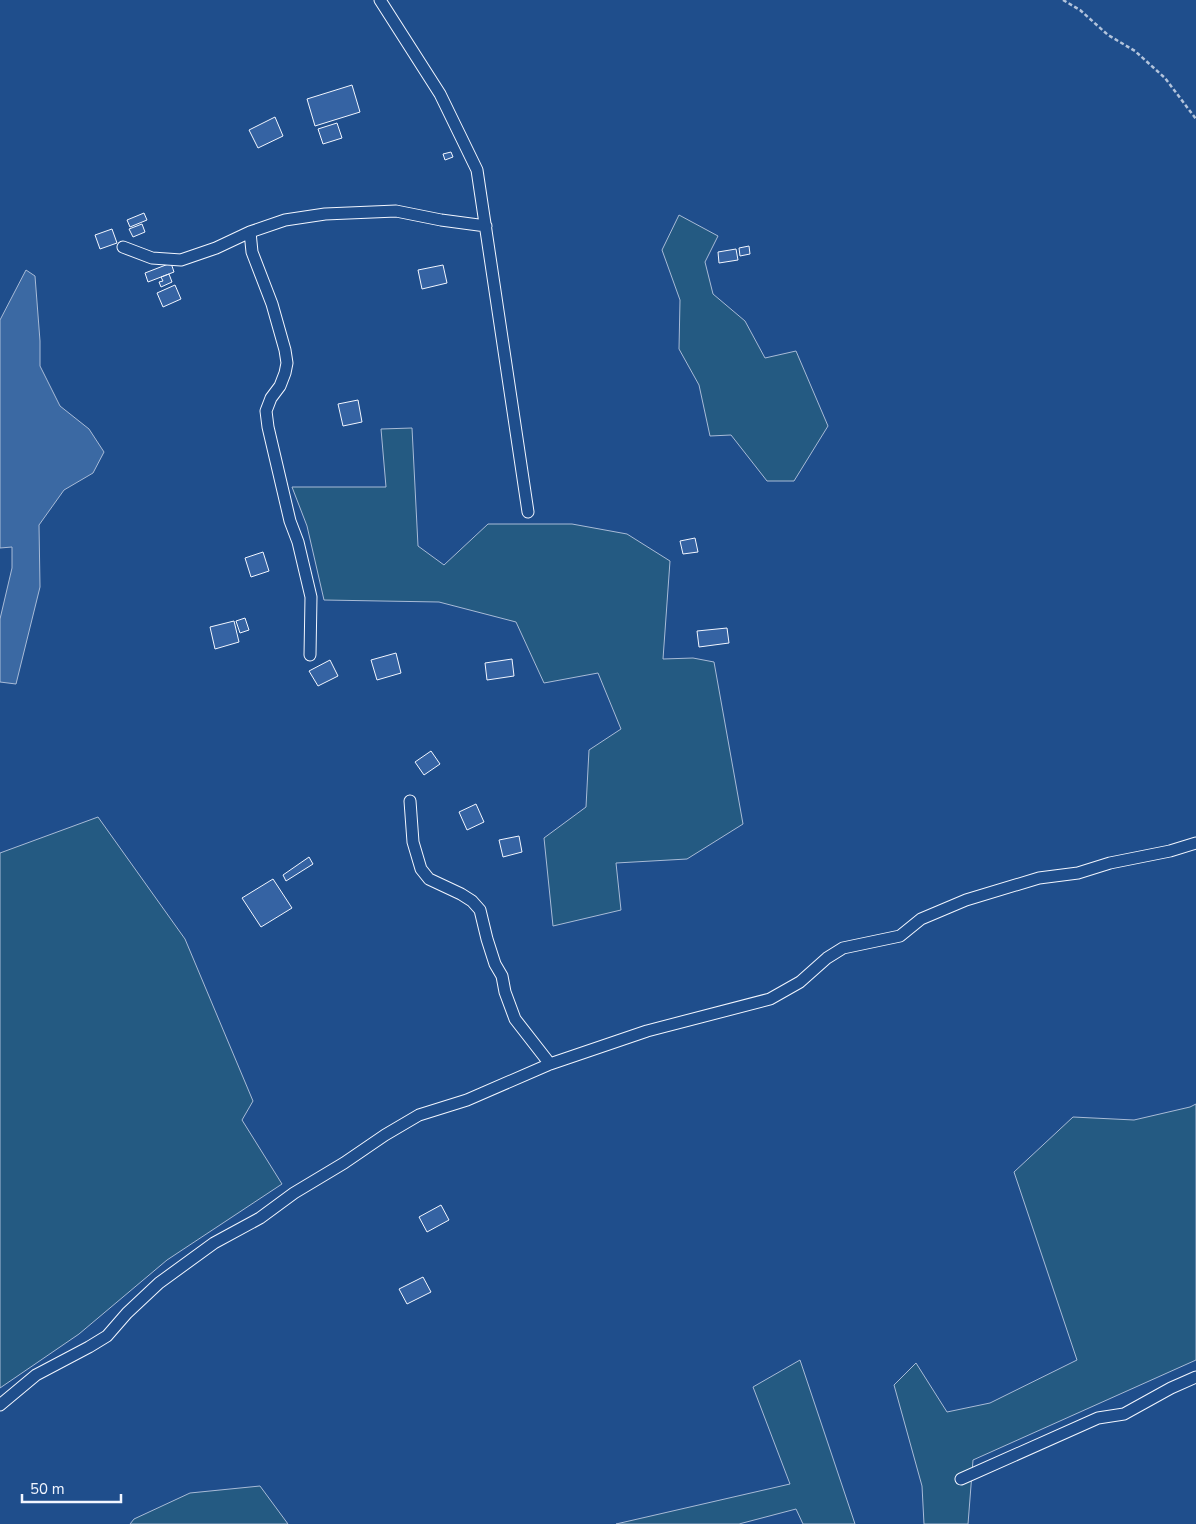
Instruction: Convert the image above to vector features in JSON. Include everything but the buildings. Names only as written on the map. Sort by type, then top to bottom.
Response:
[{"type":"street","points":[[380,0],[440,94],[477,170],[528,512]]},
{"type":"street","points":[[123,247],[152,258],[181,260],[285,220],[325,214],[396,211],[486,226]]},
{"type":"street","points":[[250,232],[252,252],[272,304],[286,356],[285,374],[266,411],[290,521],[298,542],[311,597],[310,655]]},
{"type":"street","points":[[410,801],[413,842],[421,869],[429,878],[472,901],[480,910],[495,964],[502,976],[505,992],[515,1018],[550,1064]]},
{"type":"street","points":[[0,1405],[36,1375],[107,1336],[127,1313],[159,1283],[214,1243],[260,1218],[294,1193],[344,1163],[385,1134],[419,1115],[466,1100],[550,1064],[647,1031],[770,999],[800,982],[827,958],[843,948],[900,936],[921,919],[966,900],[1039,878],[1078,873],[1110,863],[1170,851],[1196,843]]},
{"type":"street","points":[[961,1479],[1098,1418],[1124,1414],[1171,1388],[1196,1377]]},
{"type":"path","points":[[1063,0],[1080,10],[1108,35],[1135,51],[1165,78],[1196,119]]},
{"type":"shaded area","points":[[679,215],[718,236],[705,262],[713,294],[745,321],[765,358],[796,351],[828,426],[794,481],[767,481],[731,435],[710,436],[699,385],[679,349],[680,300],[662,250]]},
{"type":"shaded area","points":[[26,270],[35,276],[40,366],[60,406],[89,429],[104,452],[93,473],[64,490],[39,525],[40,587],[16,684],[0,682],[0,619],[12,568],[12,547],[0,548],[0,320]]},
{"type":"shaded area","points":[[412,428],[418,546],[444,565],[488,524],[572,524],[627,534],[670,561],[663,659],[693,658],[714,662],[743,824],[687,859],[616,863],[621,910],[553,926],[544,838],[586,807],[589,750],[621,729],[598,673],[544,683],[516,622],[439,602],[324,600],[307,526],[292,487],[386,487],[381,429]]},
{"type":"shaded area","points":[[98,817],[185,939],[253,1101],[242,1120],[282,1184],[167,1260],[79,1334],[0,1388],[0,853]]},
{"type":"shaded area","points":[[1196,1104],[1196,1360],[973,1460],[968,1524],[924,1524],[922,1486],[894,1385],[916,1363],[947,1412],[990,1403],[1077,1360],[1014,1172],[1073,1117],[1134,1120]]},
{"type":"shaded area","points":[[800,1360],[855,1524],[803,1524],[796,1509],[739,1524],[616,1524],[790,1484],[753,1387]]},
{"type":"shaded area","points":[[260,1486],[288,1524],[130,1524],[134,1519],[190,1493]]}]
